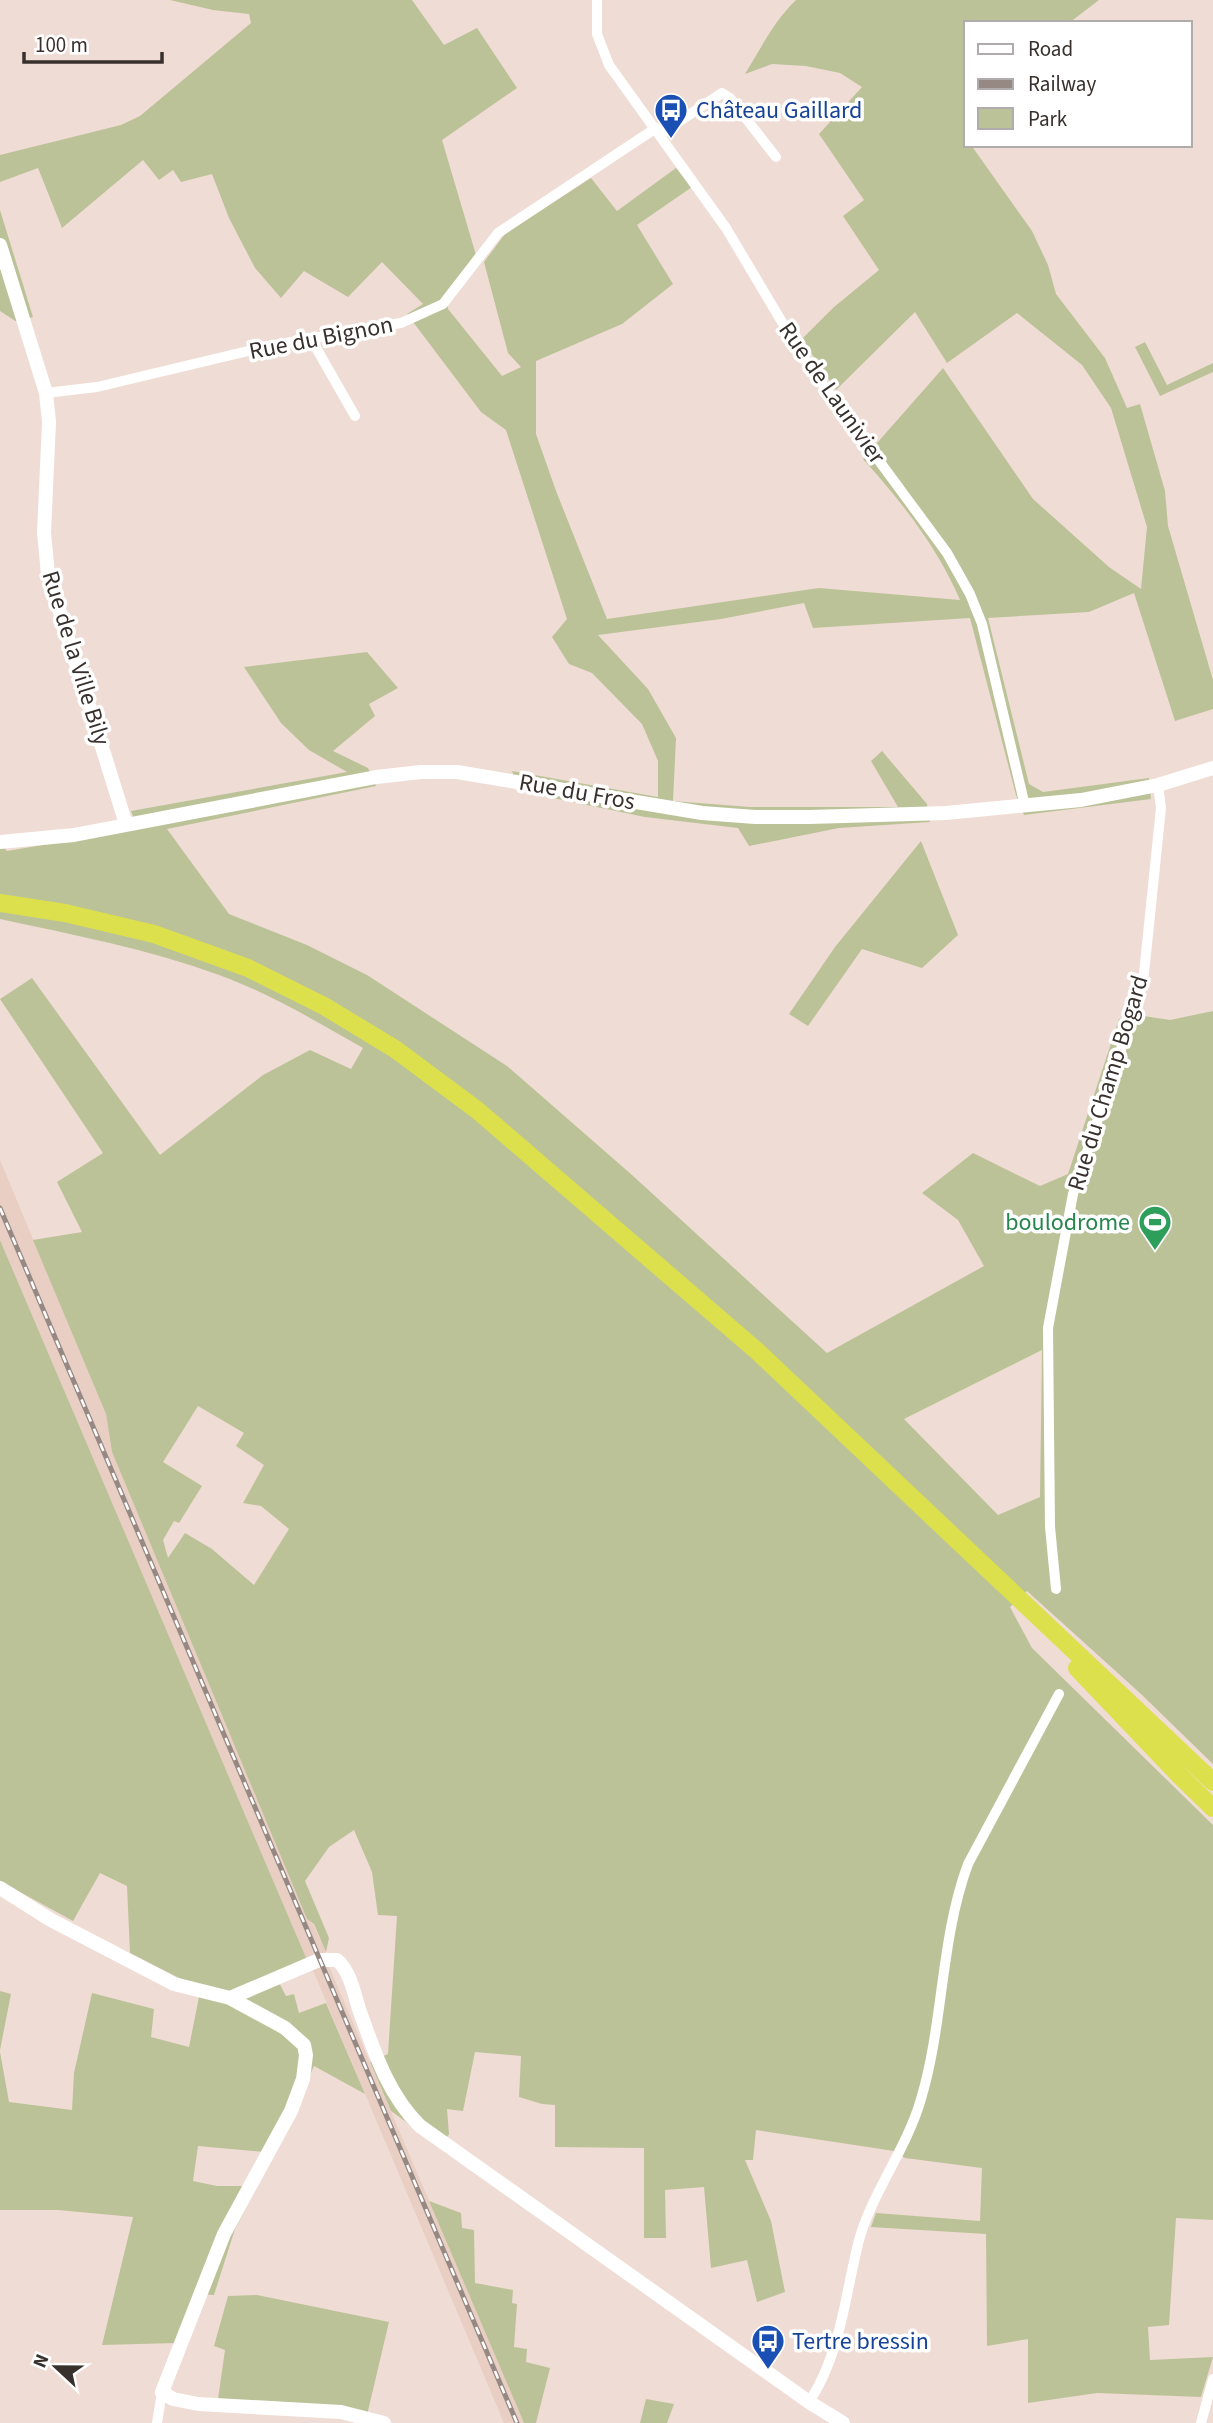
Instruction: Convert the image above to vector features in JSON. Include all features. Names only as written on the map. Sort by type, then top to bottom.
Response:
[{"type":"highway","points":[[0,903],[65,913],[154,934],[236,964],[324,1006],[395,1049],[477,1110],[757,1351],[1213,1782]]},
{"type":"highway","points":[[1013,1594],[1063,1653],[1213,1808]]},
{"type":"street","name":"Rue de Launivier","points":[[597,0],[597,34],[609,65],[726,228],[804,359],[947,553],[970,594],[982,624],[1026,806]]},
{"type":"street","name":"Rue du Bignon","points":[[46,393],[97,387],[269,346],[401,323],[443,304],[498,233],[722,93],[730,98],[776,157]]},
{"type":"street","name":"Rue de la Ville Bily","points":[[0,246],[46,393],[49,422],[44,533],[48,573],[126,824]]},
{"type":"street","points":[[311,339],[355,416]]},
{"type":"street","name":"Rue du Fros","points":[[0,842],[74,835],[376,777],[421,772],[457,772],[702,813],[755,817],[946,813],[1026,806],[1081,800],[1158,785],[1213,768]]},
{"type":"street","name":"Rue du Champ Bogard","points":[[1056,1589],[1050,1528],[1048,1328],[1073,1194],[1143,983],[1161,808],[1158,785]]},
{"type":"street","points":[[809,2403],[838,2336],[860,2236],[921,2101],[929,2068],[951,1919],[958,1891],[968,1864],[1059,1693]]},
{"type":"street","points":[[0,1888],[51,1920],[174,1984],[230,1998],[285,2028],[304,2045],[306,2055],[303,2079],[290,2111],[224,2234],[162,2392],[157,2423]]},
{"type":"street","points":[[230,1998],[319,1960],[333,1958],[340,1962],[392,2091],[420,2126],[809,2403],[821,2418],[843,2423]]},
{"type":"street","points":[[1201,2423],[1213,2379]]},
{"type":"street","points":[[162,2392],[173,2399],[198,2404],[341,2412],[384,2423]]},
{"type":"shaded area","points":[[0,1160],[106,1414],[112,1452],[307,1919],[313,1924],[326,1952],[307,1960],[0,1240]]},
{"type":"shaded area","points":[[328,1964],[524,2423],[504,2423],[312,1968]]},
{"type":"green space","points":[[170,0],[412,0],[444,45],[477,28],[517,88],[442,140],[476,255],[446,293],[448,309],[502,376],[521,367],[508,353],[484,262],[505,234],[591,178],[617,211],[676,168],[692,187],[637,225],[673,284],[622,324],[536,361],[536,434],[607,619],[819,588],[960,600],[941,562],[917,526],[863,459],[943,368],[1033,499],[1109,567],[1141,589],[1147,527],[1111,408],[1082,365],[1017,313],[947,363],[915,312],[836,390],[802,339],[834,307],[879,270],[843,216],[864,200],[819,134],[862,87],[840,73],[806,66],[772,64],[745,74],[774,26],[796,0],[1099,0],[1072,21],[964,21],[964,147],[972,147],[1032,231],[1048,265],[1056,294],[1105,358],[1127,408],[1140,404],[1165,491],[1168,526],[1213,680],[1213,709],[1175,721],[1134,593],[1089,612],[988,618],[1029,784],[1043,792],[1149,778],[1151,799],[1024,815],[1016,795],[970,618],[813,628],[804,603],[721,619],[598,635],[648,689],[676,738],[673,801],[750,807],[898,807],[871,761],[882,751],[927,804],[930,822],[839,828],[749,846],[738,828],[645,817],[519,791],[512,771],[658,797],[658,761],[642,724],[592,673],[569,664],[552,637],[567,619],[506,430],[481,412],[407,314],[423,304],[382,262],[348,297],[304,271],[281,298],[255,268],[229,218],[212,174],[181,182],[173,170],[159,180],[143,160],[62,228],[38,168],[0,182],[0,155],[121,125],[140,116],[251,23],[249,14],[213,10]]},
{"type":"green space","points":[[0,210],[33,317],[17,322],[0,311]]},
{"type":"green space","points":[[1145,342],[1167,385],[1213,363],[1213,372],[1160,396],[1135,347]]},
{"type":"green space","points":[[367,652],[398,688],[369,704],[375,716],[333,751],[368,768],[376,786],[167,829],[229,914],[307,945],[367,975],[507,1066],[632,1175],[827,1353],[984,1266],[958,1220],[922,1193],[973,1153],[1040,1186],[1068,1174],[1119,1019],[1137,1015],[1170,1020],[1213,1011],[1213,1764],[1141,1694],[1027,1591],[1010,1607],[1032,1648],[1213,1825],[1213,2220],[1176,2218],[1169,2325],[1148,2327],[1150,2360],[1213,2357],[1201,2397],[1097,2393],[1028,2403],[1028,2339],[987,2346],[986,2234],[871,2227],[876,2213],[980,2221],[982,2168],[905,2158],[894,2151],[756,2130],[753,2160],[745,2160],[771,2221],[785,2292],[757,2302],[747,2260],[711,2268],[704,2187],[665,2190],[666,2238],[644,2238],[644,2148],[555,2147],[555,2105],[519,2097],[521,2056],[475,2052],[463,2111],[447,2109],[449,2134],[441,2147],[391,2111],[370,2062],[388,2054],[397,1916],[378,1915],[372,1872],[354,1830],[329,1847],[305,1881],[329,1938],[326,1952],[314,1924],[307,1919],[112,1452],[106,1414],[33,1240],[82,1232],[57,1182],[103,1153],[0,999],[32,978],[160,1155],[263,1075],[310,1050],[351,1069],[363,1048],[238,982],[138,950],[0,919],[0,843],[7,851],[138,829],[131,811],[347,772],[309,750],[281,723],[244,667]],"holes":[[[1042,1350],[1040,1497],[998,1515],[904,1419]],[[198,1406],[244,1433],[236,1446],[264,1465],[243,1503],[261,1506],[289,1529],[254,1585],[212,1549],[185,1533],[168,1558],[163,1540],[174,1521],[179,1523],[202,1486],[163,1462]]]},
{"type":"green space","points":[[921,841],[958,935],[922,968],[862,949],[808,1026],[789,1014],[835,947]]},
{"type":"green space","points":[[0,1240],[307,1960],[274,1973],[286,1996],[294,1994],[299,2013],[326,2003],[365,2094],[314,2066],[275,2153],[198,2146],[193,2181],[217,2186],[258,2186],[235,2229],[214,2295],[195,2294],[176,2343],[102,2345],[133,2217],[58,2210],[0,2210],[0,2052],[9,2102],[72,2110],[74,2073],[92,1993],[154,2009],[151,2037],[189,2047],[201,1987],[130,1953],[127,1886],[100,1873],[73,1921],[0,1881]]},
{"type":"green space","points":[[0,1991],[11,1994],[0,2050]]},
{"type":"green space","points":[[429,2201],[461,2213],[462,2228],[474,2230],[475,2283],[513,2290],[512,2303],[517,2304],[514,2347],[527,2349],[526,2362],[550,2368],[536,2423],[524,2423]]},
{"type":"green space","points":[[257,2295],[389,2322],[367,2415],[283,2402],[218,2399],[225,2350],[214,2346],[228,2296]]},
{"type":"green space","points":[[646,2399],[674,2404],[667,2423],[640,2423]]},
{"type":"railway","points":[[0,1208],[517,2423]]},
{"type":"place","name":"Château Gaillard","points":[[671,140]]},
{"type":"place","name":"boulodrome","points":[[1155,1252]]},
{"type":"place","name":"Tertre bressin","points":[[768,2371]]}]
